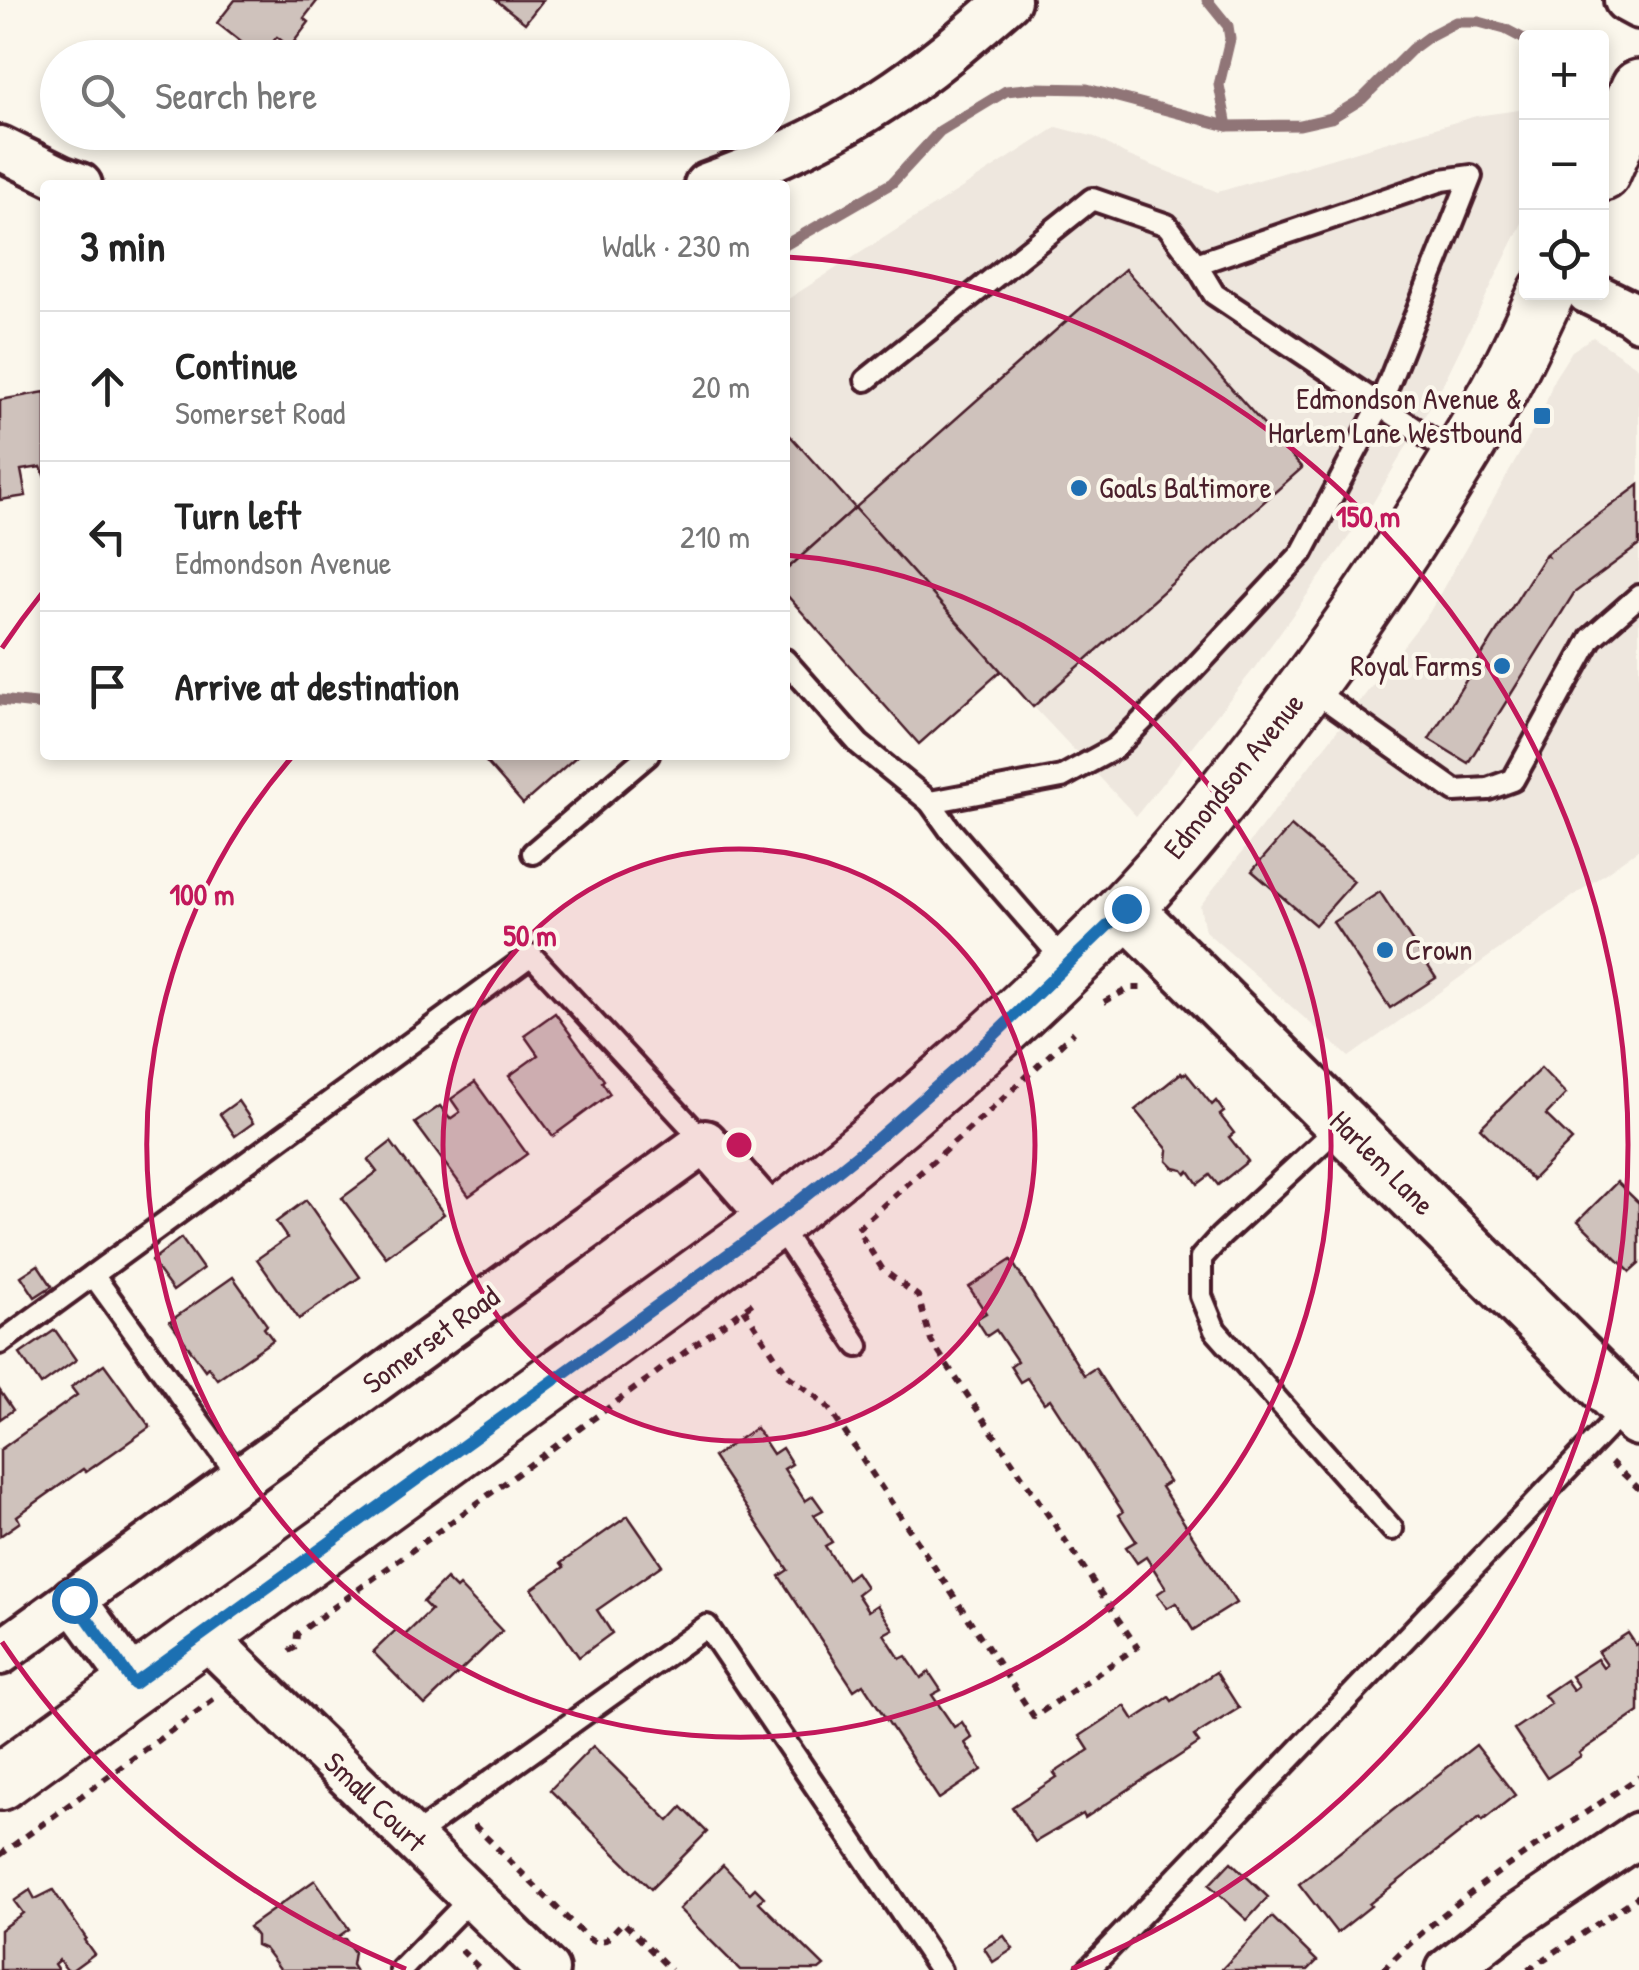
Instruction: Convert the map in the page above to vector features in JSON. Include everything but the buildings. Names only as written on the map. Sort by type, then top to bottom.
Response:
[{"type":"main road","points":[[1619,153],[1639,88]]},
{"type":"main road","name":"Edmondson Avenue","points":[[0,1782],[774,1221],[876,1140],[986,1043],[1126,908],[1214,808],[1307,686],[1365,607],[1459,458],[1499,391],[1543,300]]},
{"type":"street","points":[[790,149],[880,102],[944,56],[1009,0]]},
{"type":"street","points":[[1626,0],[1639,7]]},
{"type":"street","points":[[0,148],[69,180]]},
{"type":"street","points":[[718,180],[788,150]]},
{"type":"street","points":[[1603,300],[1639,319]]},
{"type":"street","name":"Harlem Lane","points":[[1126,908],[1633,1413]]},
{"type":"street","points":[[705,1142],[774,1221]]},
{"type":"street","name":"Somerset Road","points":[[0,1653],[705,1142]]},
{"type":"street","points":[[74,1600],[134,1684]]},
{"type":"street","name":"Small Court","points":[[203,1634],[547,1970]]},
{"type":"street","points":[[1448,1970],[1639,1834]]},
{"type":"lane","points":[[930,802],[1062,777],[1115,748],[1302,553],[1380,405],[1471,176],[1442,180],[1196,264]]},
{"type":"lane","points":[[866,380],[1092,199],[1166,225],[1214,294],[1459,458]]},
{"type":"lane","points":[[1307,686],[1455,791],[1488,789],[1513,780],[1591,638],[1639,596]]},
{"type":"lane","points":[[790,666],[858,744],[930,802],[1067,964]]},
{"type":"lane","points":[[533,853],[642,760]]},
{"type":"lane","points":[[0,1343],[531,955],[705,1142]]},
{"type":"lane","points":[[1342,1124],[1201,1258],[1200,1296],[1215,1330],[1392,1529]]},
{"type":"lane","points":[[774,1221],[858,1346]]},
{"type":"lane","points":[[93,1275],[240,1478]]},
{"type":"lane","points":[[1088,1970],[1633,1413]]},
{"type":"lane","points":[[411,1838],[707,1626],[940,1970]]},
{"type":"lane","points":[[401,1970],[472,1897]]},
{"type":"path","points":[[1094,1011],[1107,999],[1130,988],[1150,991]]},
{"type":"path","points":[[744,1309],[788,1376],[826,1404],[1034,1717],[1137,1647],[931,1340],[918,1296],[883,1270],[857,1229],[996,1106],[1082,1023]]},
{"type":"path","points":[[290,1652],[296,1647],[297,1634],[758,1298]]},
{"type":"path","points":[[0,1856],[221,1694]]},
{"type":"path","points":[[456,1806],[586,1936],[594,1942],[606,1940],[622,1922],[671,1970]]},
{"type":"path","points":[[1528,1970],[1639,1896]]},
{"type":"shaded area","points":[[1519,110],[1519,229],[1440,390],[1371,506],[1253,670],[1136,816],[1001,672],[933,725],[790,563],[790,298],[1057,127],[1095,137],[1124,154],[1218,192],[1476,116]]},
{"type":"shaded area","points":[[1593,337],[1639,368],[1639,849],[1349,1057],[1205,931],[1200,906],[1429,613],[1542,414],[1554,379],[1572,351]]},
{"type":"waterway","points":[[1207,0],[1228,26],[1230,39],[1219,85],[1227,126]]},
{"type":"waterway","points":[[790,242],[892,183],[940,131],[1006,91],[1087,89],[1227,126],[1300,125],[1331,118],[1362,99],[1412,49],[1456,22],[1479,22],[1519,36]]},
{"type":"waterway","points":[[0,700],[40,704]]},
{"type":"place","name":"Edmondson Avenue & Harlem Lane Westbound","points":[[1542,416]]},
{"type":"place","name":"Goals Baltimore","points":[[1079,488]]},
{"type":"place","name":"Royal Farms","points":[[1502,666]]},
{"type":"place","name":"Crown","points":[[1385,950]]},
{"type":"route","points":[[74,1600],[134,1684],[774,1221],[876,1140],[986,1043],[1126,908]]}]
